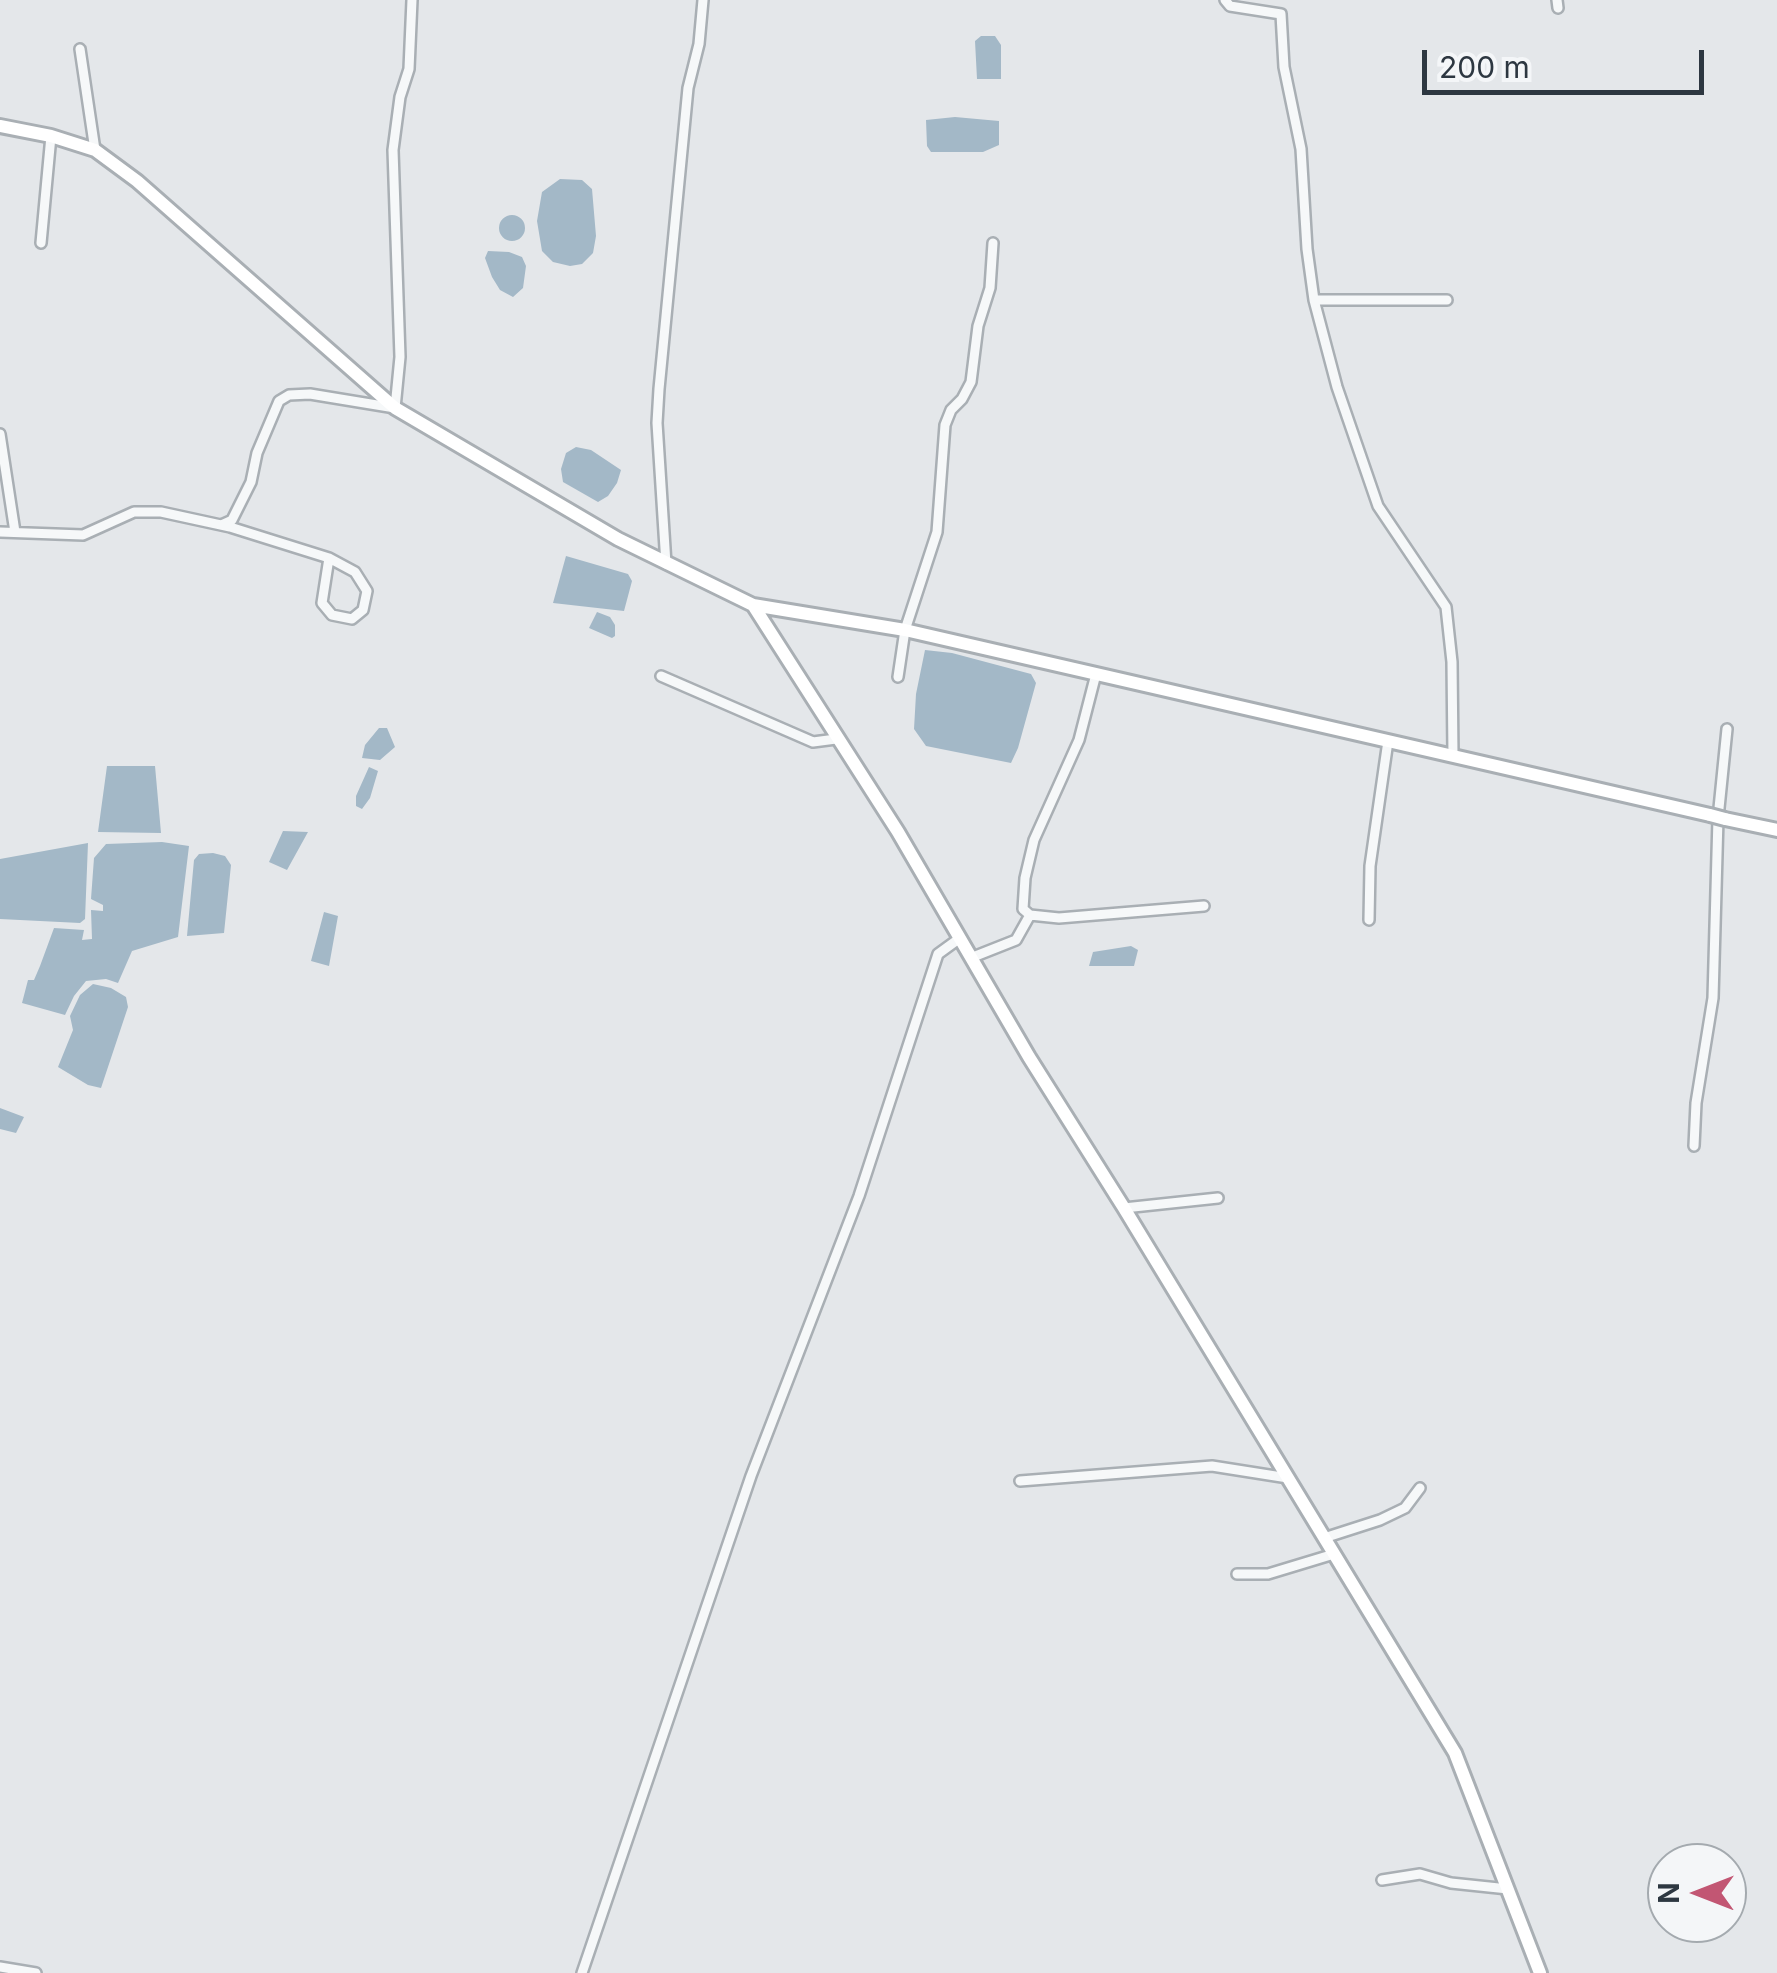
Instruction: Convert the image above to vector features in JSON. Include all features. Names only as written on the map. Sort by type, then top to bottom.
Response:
[{"type":"main road","points":[[0,126],[95,150],[137,181],[395,408],[666,564],[753,605],[905,630],[1777,830]]},
{"type":"main road","points":[[753,605],[898,832],[1029,1057],[1455,1752],[1540,1973]]},
{"type":"street","points":[[221,525],[232,520],[251,482],[257,453],[279,401],[288,395],[310,394],[395,408],[400,358],[393,150],[400,96],[409,70],[412,0]]},
{"type":"street","points":[[666,564],[657,423],[688,88],[699,44],[703,0]]},
{"type":"street","points":[[1225,0],[1230,6],[1281,14]]},
{"type":"street","points":[[1281,0],[1284,67],[1301,149],[1314,300],[1337,387],[1378,506],[1446,607],[1452,662],[1453,756]]},
{"type":"street","points":[[80,49],[95,150]]},
{"type":"street","points":[[41,243],[51,136]]},
{"type":"street","points":[[898,676],[905,630],[937,532],[945,425],[971,382],[978,326],[990,288],[994,243]]},
{"type":"street","points":[[1314,300],[1447,300]]},
{"type":"street","points":[[0,434],[15,532]]},
{"type":"street","points":[[0,532],[83,535],[134,512],[161,512],[221,525],[329,558],[354,572],[366,591],[364,610],[352,619],[332,615],[322,602],[329,558]]},
{"type":"street","points":[[1096,674],[1079,740],[1034,840],[1023,908],[1030,916],[1059,918],[1204,906]]},
{"type":"street","points":[[661,676],[813,742],[836,739]]},
{"type":"street","points":[[1694,1146],[1696,1103],[1713,998],[1718,818],[1726,729]]},
{"type":"street","points":[[1369,920],[1370,866],[1388,742]]},
{"type":"street","points":[[973,956],[1016,940],[1030,916]]},
{"type":"street","points":[[582,1973],[752,1476],[858,1196],[938,954],[960,938]]},
{"type":"street","points":[[1124,1208],[1218,1198]]},
{"type":"street","points":[[1020,1481],[1212,1466],[1288,1478]]},
{"type":"street","points":[[1324,1538],[1405,1508],[1420,1488]]},
{"type":"street","points":[[1238,1574],[1268,1574],[1334,1554]]},
{"type":"street","points":[[1382,1880],[1420,1874],[1508,1890]]},
{"type":"street","points":[[0,1967],[36,1973]]},
{"type":"water","points":[[981,36],[995,36],[1001,45],[1001,79],[977,79],[975,41]]},
{"type":"water","points":[[955,117],[999,121],[999,145],[983,152],[931,152],[927,146],[926,120]]},
{"type":"water","points":[[560,179],[582,180],[592,189],[596,236],[593,253],[582,264],[553,262],[542,251],[537,221],[542,192]]},
{"type":"water","points":[[512,215],[521,219],[525,228],[521,237],[512,241],[503,237],[499,228],[503,219]]},
{"type":"water","points":[[488,251],[522,257],[526,266],[523,288],[513,297],[500,290],[492,277],[485,258]]},
{"type":"water","points":[[576,447],[591,450],[621,470],[608,496],[598,502],[563,482],[561,469],[566,453]]},
{"type":"water","points":[[566,556],[628,574],[632,581],[624,611],[553,603]]},
{"type":"water","points":[[597,612],[610,617],[615,625],[612,638],[589,628]]},
{"type":"water","points":[[925,650],[952,653],[1031,674],[1036,683],[1011,763],[926,746],[914,729]]},
{"type":"water","points":[[379,728],[387,728],[395,747],[380,760],[362,758],[365,745]]},
{"type":"water","points":[[107,766],[155,766],[161,833],[98,832]]},
{"type":"water","points":[[369,767],[378,771],[370,798],[362,809],[356,806],[356,796]]},
{"type":"water","points":[[283,831],[308,832],[287,870],[269,862]]},
{"type":"water","points":[[162,842],[189,846],[178,937],[132,951],[118,983],[106,979],[86,981],[65,1015],[22,1003],[28,980],[34,980],[54,928],[84,930],[82,940],[92,939],[91,910],[103,911],[103,905],[91,899],[94,858],[106,844]]},
{"type":"water","points":[[88,843],[85,919],[80,923],[0,919],[0,859]]},
{"type":"water","points":[[199,854],[225,856],[231,865],[224,933],[187,936],[194,860]]},
{"type":"water","points":[[324,912],[338,916],[329,966],[311,961]]},
{"type":"water","points":[[1131,946],[1138,950],[1134,966],[1089,966],[1093,952]]},
{"type":"water","points":[[93,984],[126,997],[128,1007],[101,1088],[88,1085],[58,1067],[73,1030],[70,1016],[80,995]]},
{"type":"water","points":[[0,1108],[24,1117],[16,1133],[0,1129]]}]
